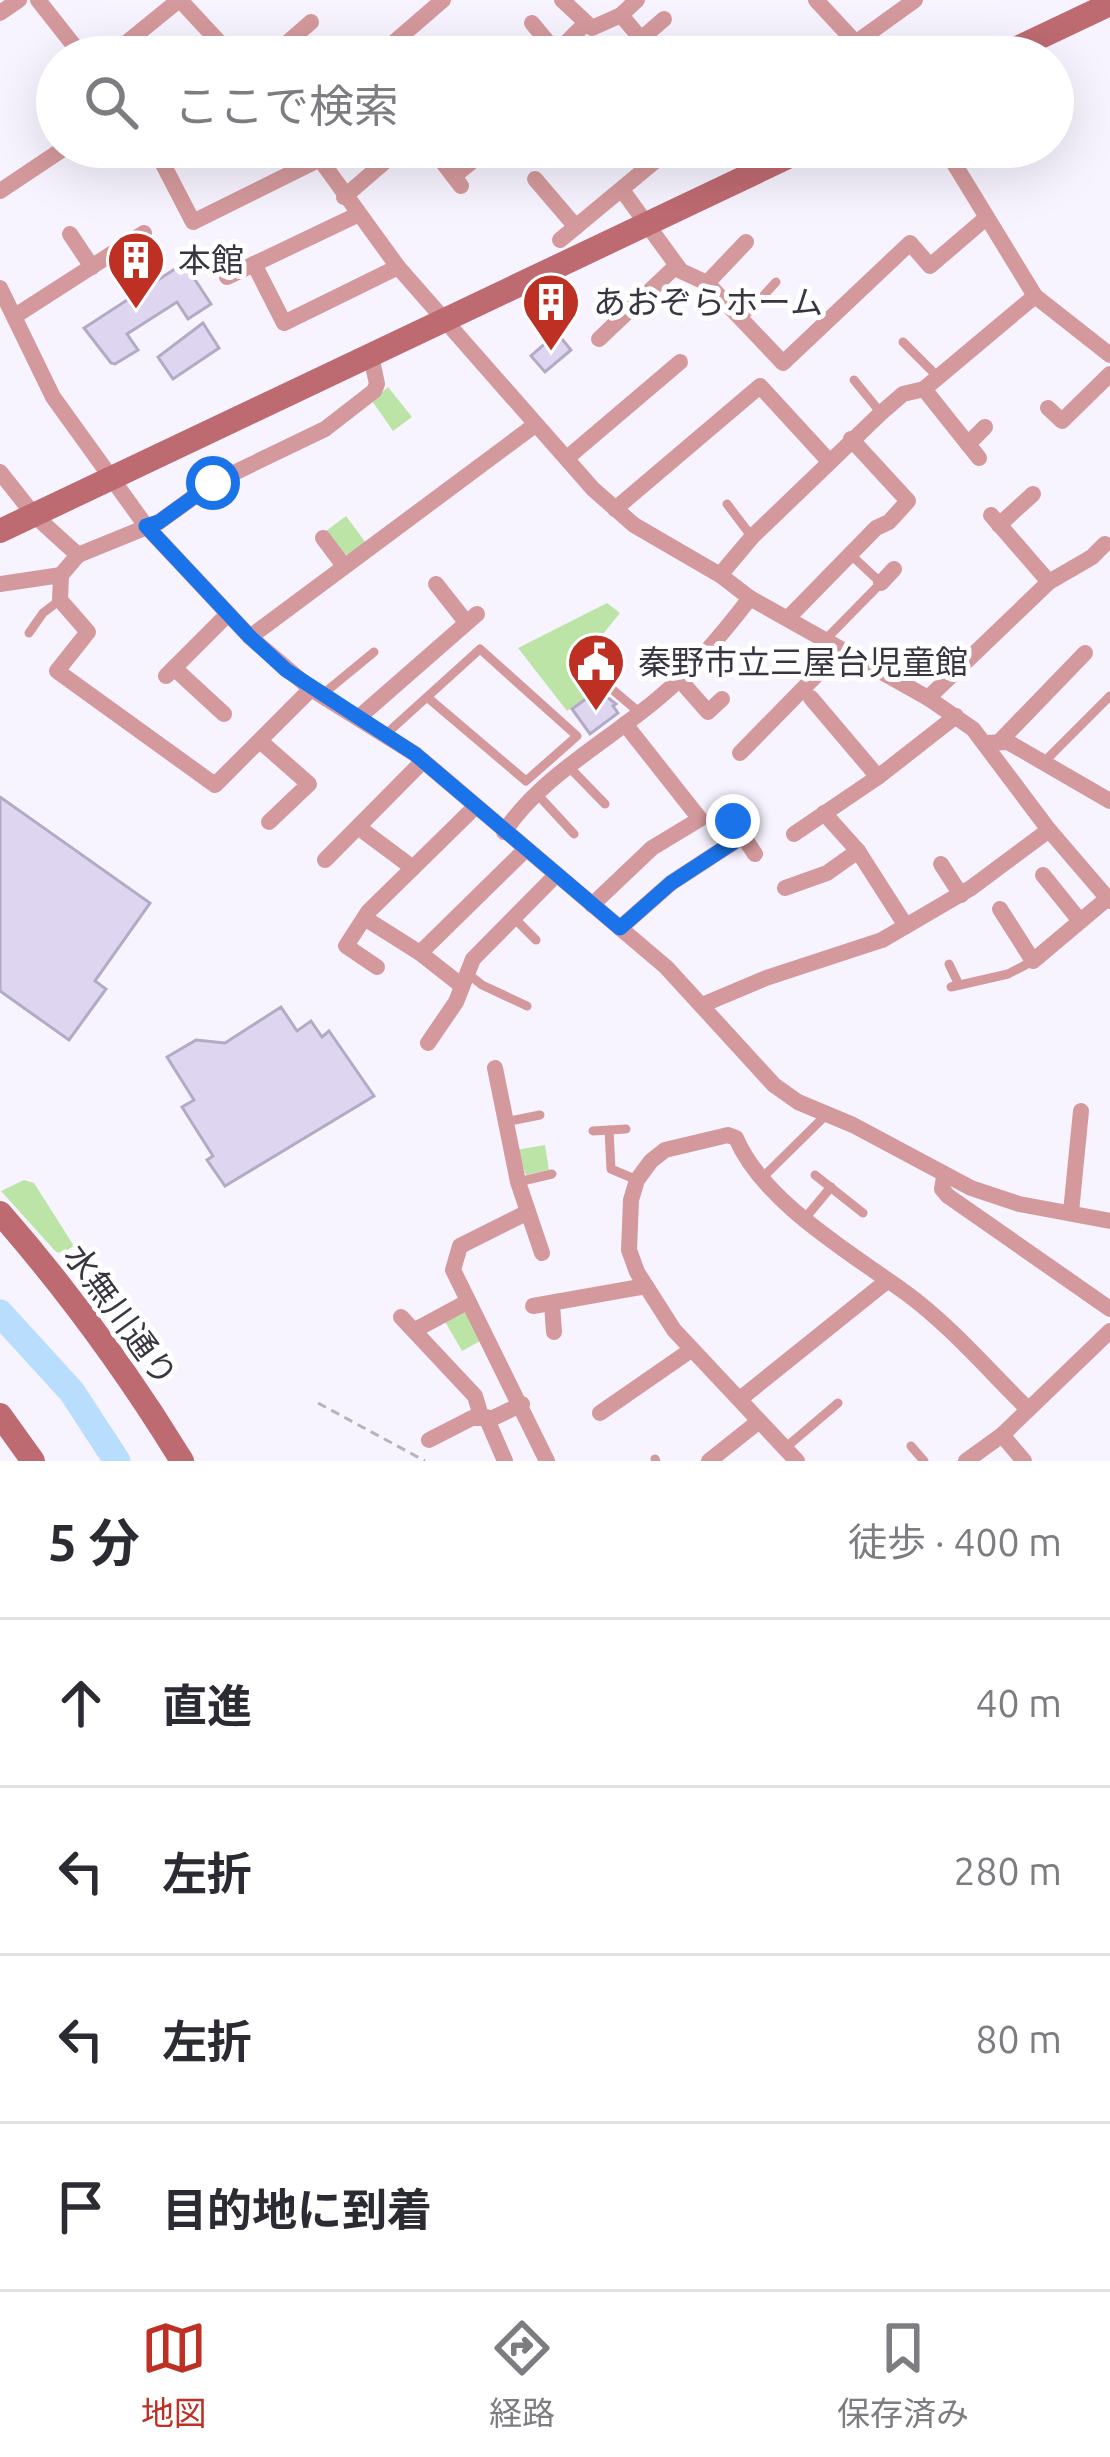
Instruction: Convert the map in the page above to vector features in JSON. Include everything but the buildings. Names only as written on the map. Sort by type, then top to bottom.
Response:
[{"type":"street","points":[[0,13],[19,0]]},
{"type":"street","points":[[38,0],[66,36]]},
{"type":"street","points":[[135,36],[180,0],[213,36]]},
{"type":"street","points":[[412,0],[425,16]]},
{"type":"street","points":[[401,36],[442,0]]},
{"type":"street","points":[[562,0],[592,28],[621,15],[637,0]]},
{"type":"street","points":[[816,0],[850,36]]},
{"type":"street","points":[[879,36],[915,0]]},
{"type":"street","points":[[1042,36],[1110,4]]},
{"type":"street","points":[[621,15],[638,36]]},
{"type":"street","points":[[644,36],[664,19]]},
{"type":"street","points":[[295,36],[311,22]]},
{"type":"street","points":[[532,23],[543,36]]},
{"type":"street","points":[[574,36],[584,25]]},
{"type":"street","points":[[0,191],[36,167]]},
{"type":"street","points":[[165,168],[193,222],[289,168]]},
{"type":"street","points":[[326,168],[398,267],[535,425],[615,508],[634,525],[750,598],[928,698],[992,742],[1049,830],[1107,893],[1033,961],[1000,909]]},
{"type":"street","points":[[344,197],[378,168]]},
{"type":"street","points":[[447,168],[457,181],[468,168]]},
{"type":"street","points":[[560,240],[648,168]]},
{"type":"street","points":[[0,531],[762,168]]},
{"type":"street","points":[[956,168],[1035,296],[1110,356]]},
{"type":"street","points":[[535,179],[576,226]]},
{"type":"street","points":[[622,190],[676,266],[707,283],[783,362],[910,243],[934,273],[986,218]]},
{"type":"street","points":[[227,277],[357,214]]},
{"type":"street","points":[[15,316],[144,233]]},
{"type":"street","points":[[70,234],[92,267]]},
{"type":"street","points":[[707,283],[746,242]]},
{"type":"street","points":[[254,264],[284,323],[398,267]]},
{"type":"street","points":[[599,339],[676,266]]},
{"type":"street","points":[[0,288],[53,397],[146,526],[250,637],[317,692],[423,761],[667,968],[774,1085],[944,1177],[1001,1199],[1110,1221]]},
{"type":"street","points":[[720,575],[880,412],[903,394],[931,383],[1035,296]]},
{"type":"street","points":[[317,692],[215,785],[57,671],[88,632],[60,600],[62,575],[78,555],[159,522],[213,483],[325,430],[377,384],[371,356]]},
{"type":"street","points":[[567,458],[680,362]]},
{"type":"street","points":[[1048,408],[1062,422],[1110,374]]},
{"type":"street","points":[[931,383],[974,451],[985,427]]},
{"type":"street","points":[[615,508],[760,386],[828,460]]},
{"type":"street","points":[[250,637],[535,425]]},
{"type":"street","points":[[788,618],[908,501],[851,439]]},
{"type":"street","points":[[0,472],[34,515],[78,555]]},
{"type":"street","points":[[1033,494],[995,520],[1049,582]]},
{"type":"street","points":[[323,538],[344,566]]},
{"type":"street","points":[[928,698],[1049,582],[1105,544]]},
{"type":"street","points":[[880,583],[894,569]]},
{"type":"street","points":[[0,584],[62,575]]},
{"type":"street","points":[[358,718],[417,656],[471,618],[436,584]]},
{"type":"street","points":[[504,832],[538,795],[679,679],[750,598]]},
{"type":"street","points":[[214,710],[170,672],[228,614]]},
{"type":"street","points":[[740,754],[832,646]]},
{"type":"street","points":[[992,742],[1045,683],[1084,653]]},
{"type":"street","points":[[679,679],[708,712],[722,699]]},
{"type":"street","points":[[811,698],[878,777]]},
{"type":"street","points":[[794,834],[956,716]]},
{"type":"street","points":[[592,905],[652,848],[700,819],[633,718]]},
{"type":"street","points":[[260,741],[309,784],[269,822]]},
{"type":"street","points":[[992,742],[1008,742],[1042,764],[1106,792]]},
{"type":"street","points":[[325,860],[423,761]]},
{"type":"street","points":[[377,967],[339,943],[476,806]]},
{"type":"street","points":[[824,813],[858,851],[906,926]]},
{"type":"street","points":[[358,827],[412,868]]},
{"type":"street","points":[[620,928],[738,829],[755,854]]},
{"type":"street","points":[[702,1005],[766,978],[882,940],[961,895],[1049,830]]},
{"type":"street","points":[[420,953],[525,850]]},
{"type":"street","points":[[785,888],[827,872],[858,851]]},
{"type":"street","points":[[941,865],[961,895]]},
{"type":"street","points":[[1042,875],[1081,921]]},
{"type":"street","points":[[428,1043],[456,1002],[473,958],[555,876]]},
{"type":"street","points":[[366,919],[465,979]]},
{"type":"street","points":[[495,1068],[518,1182],[542,1253]]},
{"type":"street","points":[[1071,1212],[1081,1111]]},
{"type":"street","points":[[791,1455],[691,1350],[637,1272],[627,1233],[637,1180],[665,1150],[728,1135],[736,1138],[762,1178],[947,1330],[1028,1409]]},
{"type":"street","points":[[944,1177],[942,1189],[947,1196],[1110,1309]]},
{"type":"street","points":[[528,1212],[460,1246],[453,1270],[547,1461]]},
{"type":"street","name":"水無川通り","points":[[0,1214],[62,1283],[128,1372],[182,1461]]},
{"type":"street","points":[[740,1399],[887,1281]]},
{"type":"street","points":[[554,1332],[542,1305],[646,1286]]},
{"type":"street","points":[[466,1302],[408,1324],[475,1396],[505,1461]]},
{"type":"street","points":[[966,1461],[1001,1435],[1110,1331]]},
{"type":"street","points":[[604,1405],[633,1382],[691,1350]]},
{"type":"street","points":[[429,1439],[522,1405]]},
{"type":"street","points":[[0,1415],[33,1461]]},
{"type":"street","points":[[710,1461],[758,1422]]},
{"type":"street","points":[[1001,1435],[1024,1461]]},
{"type":"lane","points":[[742,318],[776,282]]},
{"type":"lane","points":[[903,341],[931,383]]},
{"type":"lane","points":[[854,380],[880,412]]},
{"type":"lane","points":[[727,504],[752,538]]},
{"type":"lane","points":[[832,646],[880,583],[850,554]]},
{"type":"lane","points":[[29,633],[60,600]]},
{"type":"lane","points":[[385,735],[480,649],[577,736],[526,782],[427,697]]},
{"type":"lane","points":[[317,692],[374,652]]},
{"type":"lane","points":[[607,685],[633,718]]},
{"type":"lane","points":[[1042,764],[1110,696]]},
{"type":"lane","points":[[570,768],[605,804]]},
{"type":"lane","points":[[538,795],[574,834]]},
{"type":"lane","points":[[514,918],[536,940]]},
{"type":"lane","points":[[950,964],[955,986],[1007,974],[1033,961]]},
{"type":"lane","points":[[465,979],[527,1006]]},
{"type":"lane","points":[[762,1178],[828,1113]]},
{"type":"lane","points":[[505,1122],[540,1115]]},
{"type":"lane","points":[[593,1131],[626,1129]]},
{"type":"lane","points":[[609,1130],[611,1168],[637,1180]]},
{"type":"lane","points":[[518,1182],[552,1174]]},
{"type":"lane","points":[[815,1174],[863,1213]]},
{"type":"lane","points":[[806,1217],[830,1187]]},
{"type":"lane","points":[[791,1455],[838,1403]]},
{"type":"lane","points":[[910,1446],[924,1461]]},
{"type":"path","points":[[318,1403],[424,1461]]},
{"type":"green space","points":[[388,387],[412,417],[393,431],[372,401]]},
{"type":"green space","points":[[346,516],[366,543],[349,555],[343,554],[326,531]]},
{"type":"green space","points":[[607,603],[620,613],[582,660],[607,682],[567,711],[518,648]]},
{"type":"green space","points":[[545,1145],[549,1170],[526,1175],[516,1150]]},
{"type":"green space","points":[[24,1180],[34,1183],[74,1246],[56,1252],[1,1191]]},
{"type":"green space","points":[[461,1311],[467,1313],[482,1340],[462,1351],[444,1320]]},
{"type":"waterway","points":[[0,1313],[72,1392],[117,1461]]},
{"type":"place","name":"本館","points":[[136,311]]},
{"type":"place","name":"あおぞらホーム","points":[[551,353]]},
{"type":"place","name":"秦野市立三屋台児童館","points":[[596,713]]},
{"type":"route","points":[[213,483],[159,522],[146,526],[169,553],[286,670],[415,754],[620,928],[671,883],[743,836],[733,821]]}]
